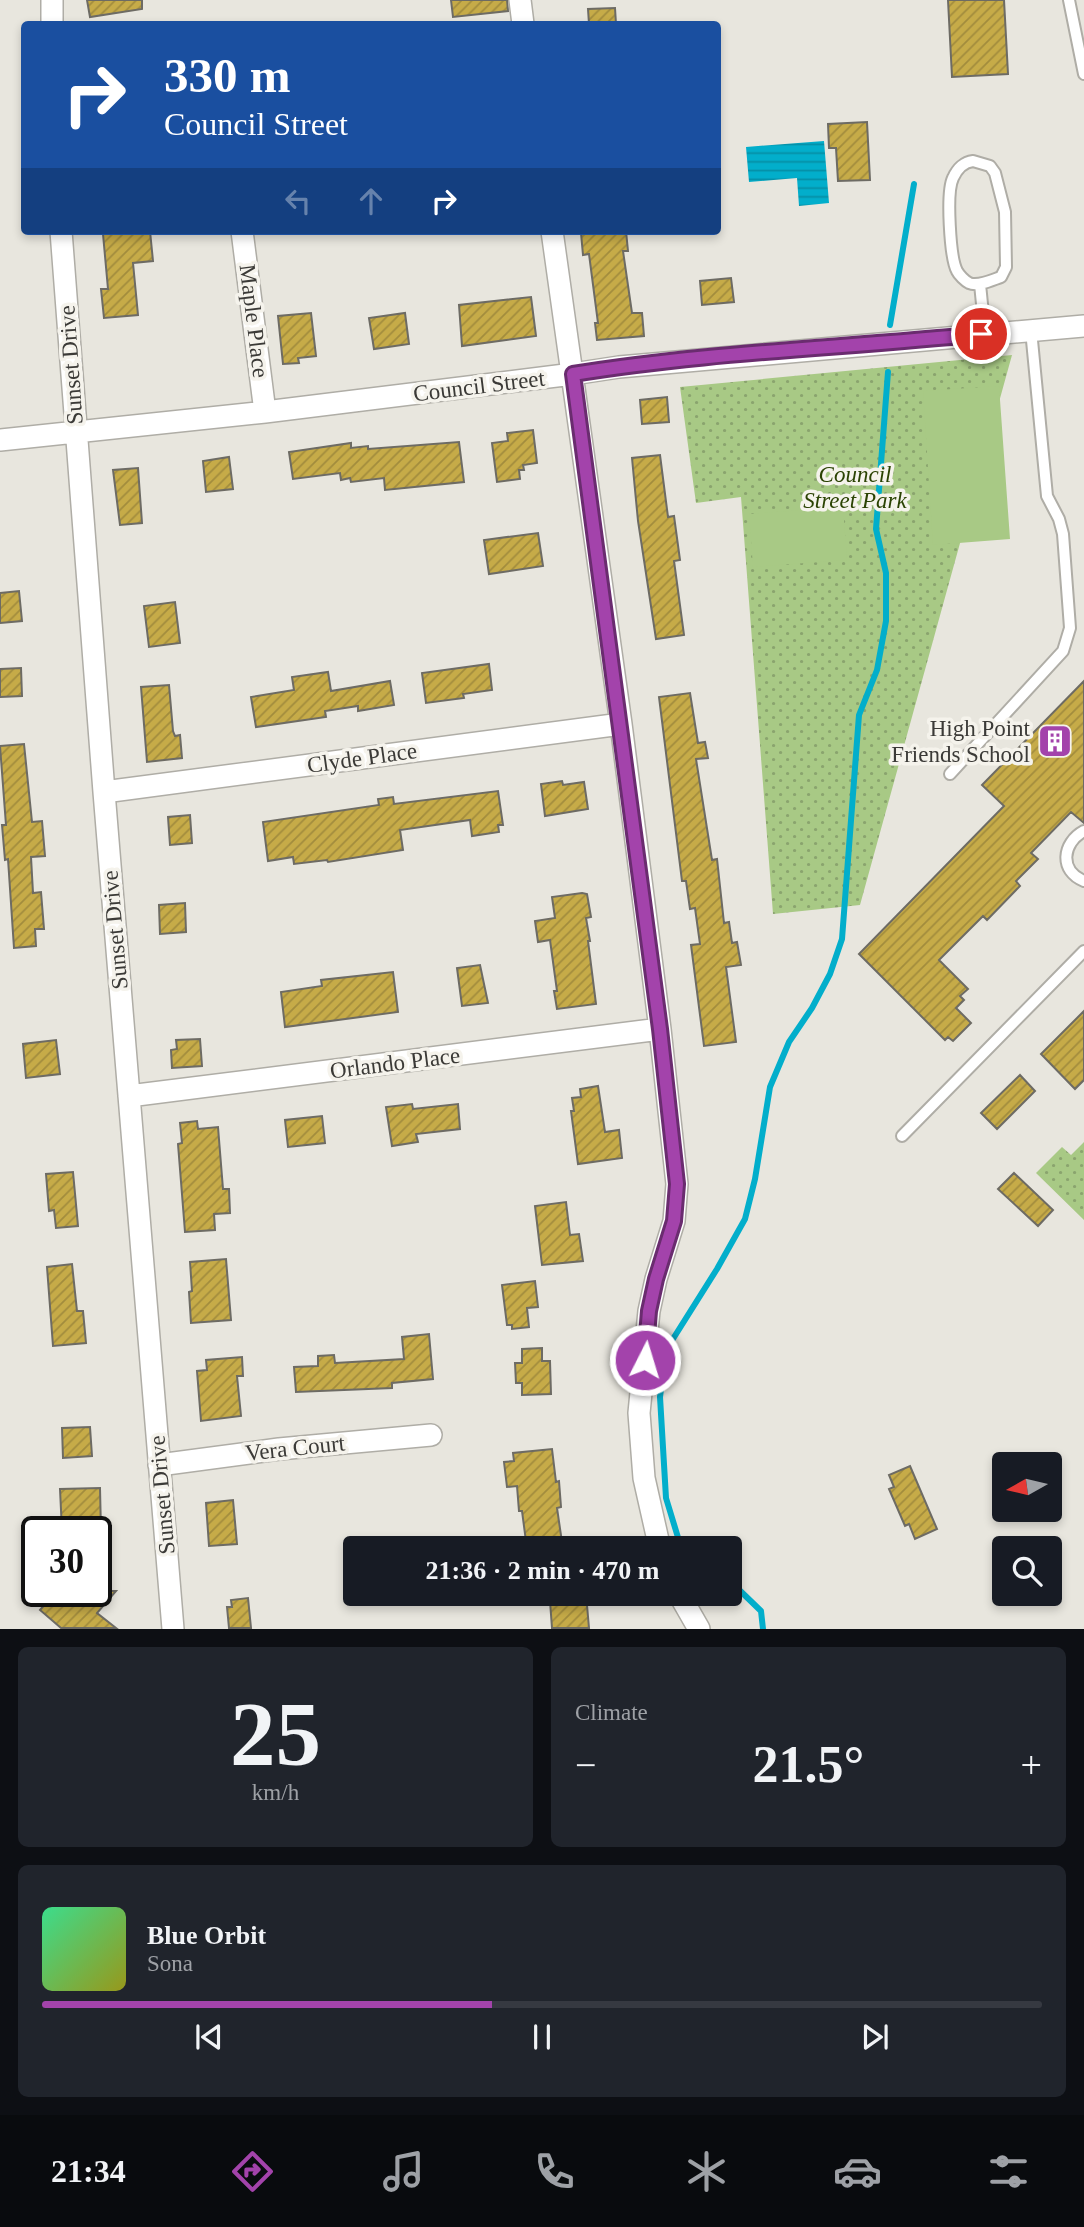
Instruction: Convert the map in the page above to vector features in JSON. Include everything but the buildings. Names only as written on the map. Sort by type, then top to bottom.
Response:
[{"type":"street","points":[[52,0],[52,21]]},
{"type":"street","points":[[520,0],[523,21]]},
{"type":"street","name":"Sunset Drive","points":[[61,235],[173,1629]]},
{"type":"street","name":"Maple Place","points":[[243,235],[265,412]]},
{"type":"street","points":[[553,235],[621,724],[677,1184],[674,1221],[649,1311],[639,1413],[644,1478],[657,1536]]},
{"type":"street","name":"Council Street","points":[[0,440],[265,412],[619,366],[1084,326]]},
{"type":"street","name":"Clyde Place","points":[[104,792],[621,724]]},
{"type":"street","name":"Orlando Place","points":[[129,1096],[660,1029]]},
{"type":"street","name":"Vera Court","points":[[159,1465],[279,1449],[431,1435]]},
{"type":"street","points":[[686,1606],[699,1629]]},
{"type":"lane","points":[[1069,0],[1084,74]]},
{"type":"lane","points":[[973,161],[990,166],[995,173],[1005,212],[1006,267],[1001,277],[980,284],[970,284],[958,274],[954,262],[949,201],[951,180],[958,169],[973,161]]},
{"type":"lane","points":[[980,284],[985,334]]},
{"type":"lane","points":[[950,774],[1063,651],[1070,628],[1063,534],[1059,519],[1047,496],[1031,330]]},
{"type":"lane","points":[[1084,831],[1070,842],[1066,858],[1073,874],[1084,881]]},
{"type":"lane","points":[[902,1136],[1084,951]]},
{"type":"green space","name":"Council Street Park","points":[[1012,355],[860,905],[773,914],[741,497],[696,503],[680,387]]},
{"type":"green space","points":[[999,386],[1010,539],[933,545],[923,391]]},
{"type":"green space","points":[[843,507],[847,560],[753,567],[749,514]]},
{"type":"green space","points":[[1084,1142],[1084,1220],[1036,1173],[1062,1147],[1071,1155]]},
{"type":"water","points":[[824,141],[829,203],[799,206],[797,178],[749,182],[746,147]]},
{"type":"waterway","points":[[890,325],[914,184]]},
{"type":"waterway","points":[[678,1536],[666,1498],[660,1397],[666,1350],[745,1219],[755,1179],[770,1087],[789,1042],[812,1008],[830,974],[842,939],[859,715],[877,670],[886,621],[886,573],[876,529],[888,372]]},
{"type":"waterway","points":[[742,1593],[761,1611],[763,1629]]},
{"type":"place","name":"High Point Friends School","points":[[1055,741]]},
{"type":"route","points":[[645,1360],[649,1311],[674,1221],[677,1184],[621,724],[573,374],[619,366],[716,356],[886,344],[981,334]]}]
